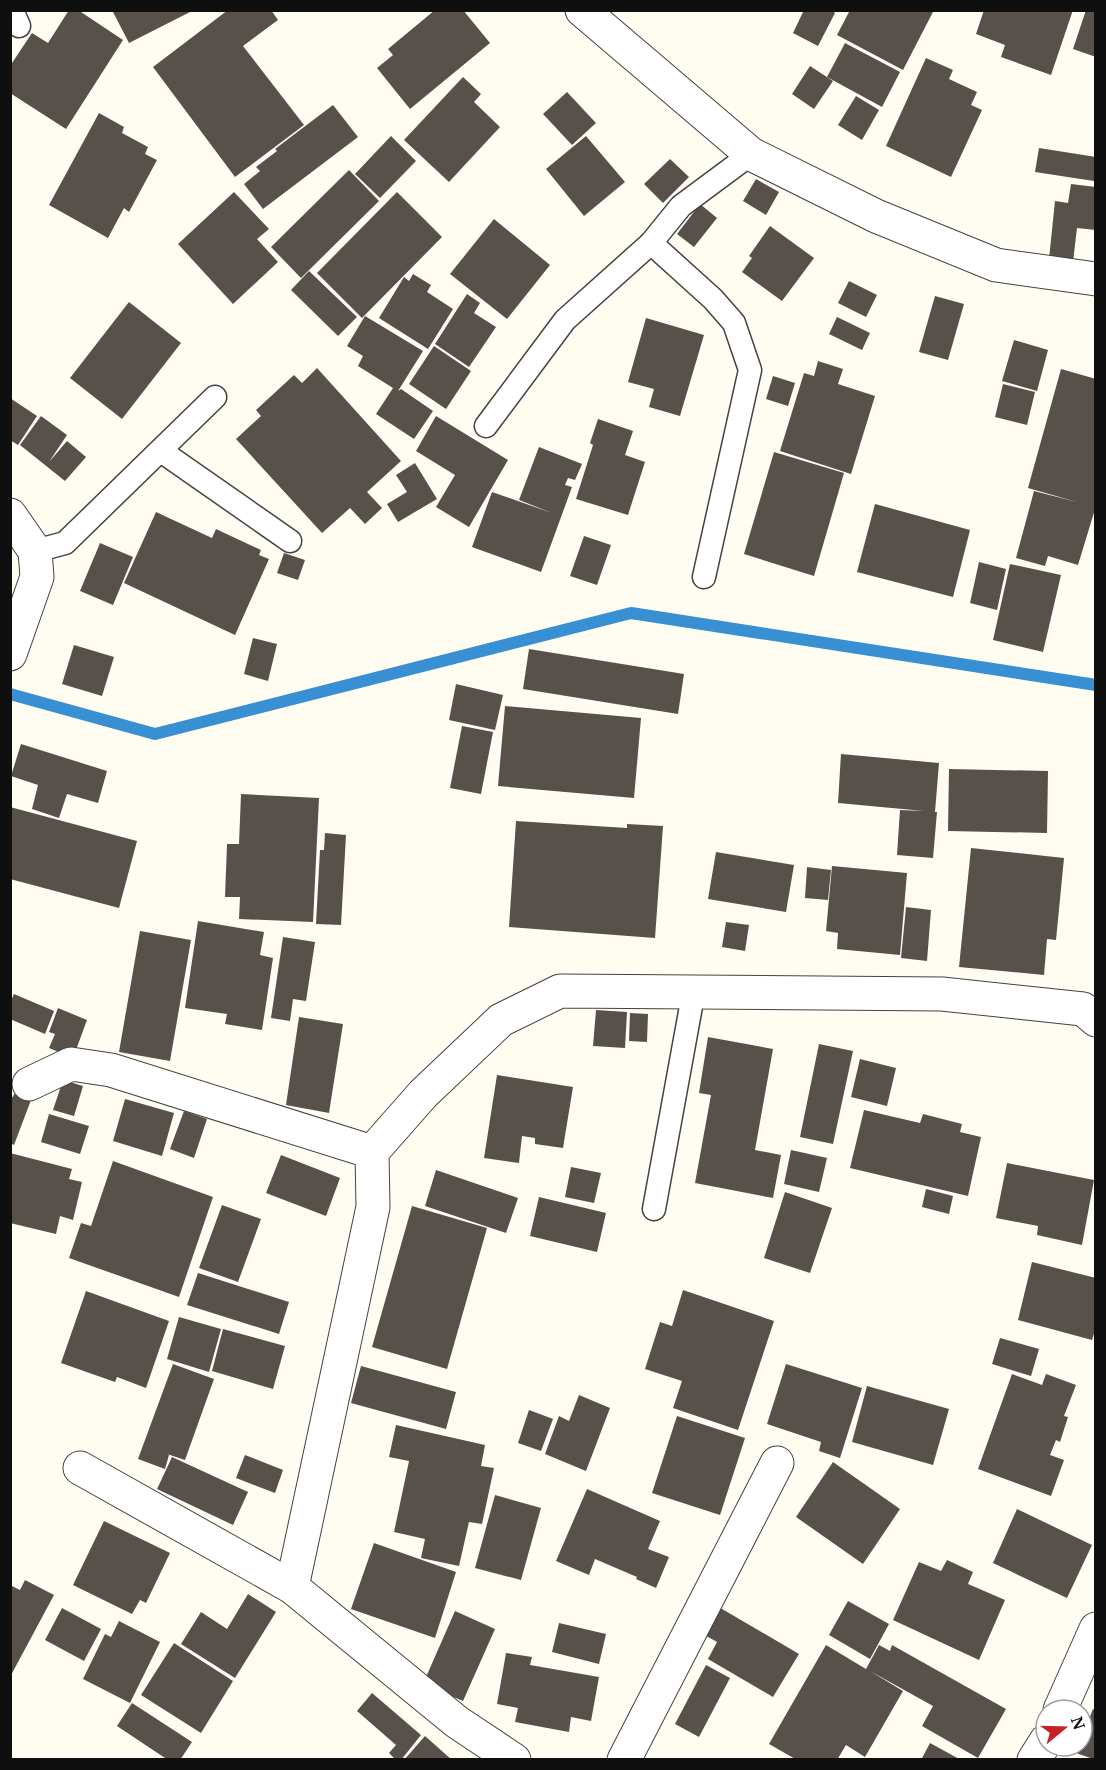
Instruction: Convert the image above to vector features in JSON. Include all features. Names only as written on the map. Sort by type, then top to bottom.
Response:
[{"type":"street","points":[[582,10],[751,154],[876,216],[996,265],[1095,279]]},
{"type":"street","points":[[10,515],[35,550],[37,577],[10,654]]},
{"type":"street","points":[[292,1587],[374,1207],[372,1152],[423,1094],[501,1020],[560,990],[694,990],[942,994],[1083,1009],[1095,1020]]},
{"type":"street","points":[[29,1084],[71,1064],[111,1070],[372,1152]]},
{"type":"street","points":[[624,1760],[777,1463]]},
{"type":"street","points":[[80,1468],[292,1587],[457,1722],[514,1760]]},
{"type":"street","points":[[1065,1698],[1095,1629]]},
{"type":"lane","points":[[486,426],[565,320],[651,243],[681,206],[751,154]]},
{"type":"lane","points":[[651,243],[713,299],[734,324],[750,370],[704,577]]},
{"type":"lane","points":[[35,550],[65,543],[215,397]]},
{"type":"lane","points":[[161,451],[290,541]]},
{"type":"lane","points":[[654,1209],[694,990]]},
{"type":"building","points":[[69,10],[78,10],[123,40],[66,129],[10,93],[10,66],[32,33],[48,43]]},
{"type":"building","points":[[112,10],[194,10],[129,43]]},
{"type":"building","points":[[228,10],[271,10],[278,20],[243,46],[304,125],[235,177],[153,67]]},
{"type":"building","points":[[435,10],[463,10],[490,43],[410,109],[377,68],[393,55],[388,49]]},
{"type":"building","points":[[804,10],[831,10],[835,13],[818,46],[793,33]]},
{"type":"building","points":[[850,10],[934,10],[903,70],[837,35]]},
{"type":"building","points":[[984,10],[1073,10],[1051,75],[1001,57],[1005,45],[976,34]]},
{"type":"building","points":[[1086,10],[1096,10],[1096,57],[1073,49]]},
{"type":"building","points":[[845,43],[900,72],[882,107],[827,77]]},
{"type":"building","points":[[926,58],[953,70],[949,79],[977,92],[971,105],[982,110],[951,177],[886,146]]},
{"type":"building","points":[[810,66],[833,81],[814,109],[792,94]]},
{"type":"building","points":[[463,77],[481,94],[474,102],[500,127],[449,182],[404,140]]},
{"type":"building","points":[[567,92],[596,123],[572,145],[543,114]]},
{"type":"building","points":[[856,96],[879,110],[862,140],[838,125]]},
{"type":"building","points":[[333,105],[358,137],[263,209],[244,184],[260,171],[256,167],[277,151],[275,149]]},
{"type":"building","points":[[99,113],[124,127],[122,133],[148,147],[145,154],[157,160],[129,212],[124,208],[108,238],[49,205]]},
{"type":"building","points":[[391,136],[416,161],[380,198],[355,174]]},
{"type":"building","points":[[586,136],[625,182],[584,216],[546,169]]},
{"type":"building","points":[[1039,148],[1096,157],[1094,181],[1035,172]]},
{"type":"building","points":[[670,159],[689,177],[663,203],[644,184]]},
{"type":"building","points":[[349,170],[379,201],[301,278],[271,247]]},
{"type":"building","points":[[756,179],[779,192],[766,215],[743,201]]},
{"type":"building","points":[[1071,184],[1096,187],[1096,230],[1077,228],[1073,262],[1049,259],[1055,201],[1068,203]]},
{"type":"building","points":[[234,192],[269,229],[257,239],[278,262],[233,304],[178,244]]},
{"type":"building","points":[[397,192],[442,237],[362,318],[317,273]]},
{"type":"building","points":[[700,204],[717,218],[694,247],[677,234]]},
{"type":"building","points":[[494,219],[550,265],[507,319],[450,274]]},
{"type":"building","points":[[770,226],[814,258],[782,301],[742,272],[752,258],[749,256]]},
{"type":"building","points":[[309,271],[357,317],[338,336],[291,290]]},
{"type":"building","points":[[413,274],[431,285],[427,292],[453,309],[428,349],[379,318],[404,277],[409,281]]},
{"type":"building","points":[[849,281],[877,295],[866,317],[838,303]]},
{"type":"building","points":[[467,294],[480,303],[474,313],[496,327],[469,367],[435,344]]},
{"type":"building","points":[[935,296],[964,304],[948,360],[919,352]]},
{"type":"building","points":[[129,302],[181,343],[122,419],[70,378]]},
{"type":"building","points":[[365,316],[423,351],[398,391],[401,389],[433,411],[414,439],[376,414],[393,388],[358,366],[363,356],[347,346]]},
{"type":"building","points":[[837,317],[870,333],[862,350],[829,334]]},
{"type":"building","points":[[646,318],[704,335],[680,416],[649,407],[654,389],[628,382]]},
{"type":"building","points":[[1014,340],[1048,350],[1037,391],[1002,381]]},
{"type":"building","points":[[434,346],[471,371],[446,409],[409,384]]},
{"type":"building","points":[[818,361],[843,369],[838,384],[875,396],[851,474],[780,451],[804,373],[814,376]]},
{"type":"building","points":[[317,368],[401,461],[367,492],[382,508],[365,524],[350,508],[322,533],[236,439],[261,416],[256,410],[294,375],[302,383]]},
{"type":"building","points":[[1061,369],[1096,379],[1096,506],[1078,565],[1048,556],[1045,566],[1016,558],[1034,491],[1077,502],[1028,488]]},
{"type":"building","points":[[773,376],[795,383],[788,406],[766,399]]},
{"type":"building","points":[[1003,384],[1035,392],[1027,425],[995,417]]},
{"type":"building","points":[[10,398],[37,416],[18,445],[10,440]]},
{"type":"building","points":[[41,416],[67,435],[49,462],[67,441],[86,457],[65,481],[20,445]]},
{"type":"building","points":[[436,416],[508,460],[469,527],[436,507],[455,475],[416,451]]},
{"type":"building","points":[[598,419],[633,431],[625,455],[645,462],[628,515],[576,499],[593,445],[590,443]]},
{"type":"building","points":[[539,447],[582,464],[575,480],[568,478],[565,485],[572,487],[541,572],[472,547],[492,492],[552,513],[519,500]]},
{"type":"building","points":[[774,452],[844,473],[814,576],[744,554]]},
{"type":"building","points":[[415,463],[437,499],[398,522],[387,504],[407,492],[396,475]]},
{"type":"building","points":[[875,504],[970,530],[953,597],[857,572]]},
{"type":"building","points":[[156,512],[212,538],[216,529],[261,550],[259,555],[269,559],[235,635],[124,583]]},
{"type":"building","points":[[584,536],[611,545],[597,585],[570,576]]},
{"type":"building","points":[[100,543],[133,557],[113,605],[80,591]]},
{"type":"building","points":[[284,553],[305,560],[298,580],[277,573]]},
{"type":"building","points":[[979,562],[1006,569],[997,610],[970,603]]},
{"type":"building","points":[[1010,564],[1061,575],[1043,652],[993,640]]},
{"type":"building","points":[[253,638],[277,644],[268,681],[244,674]]},
{"type":"building","points":[[74,645],[114,657],[102,696],[62,684]]},
{"type":"building","points":[[529,649],[684,674],[678,714],[523,689]]},
{"type":"building","points":[[456,684],[503,695],[495,730],[449,720]]},
{"type":"building","points":[[505,706],[641,718],[634,798],[498,786]]},
{"type":"building","points":[[462,726],[493,732],[481,794],[450,788]]},
{"type":"building","points":[[21,744],[107,771],[98,803],[67,794],[59,818],[32,809],[38,785],[11,776]]},
{"type":"building","points":[[841,754],[939,763],[933,858],[897,855],[900,810],[924,811],[838,803]]},
{"type":"building","points":[[949,769],[1048,771],[1047,833],[948,831]]},
{"type":"building","points":[[241,794],[319,798],[313,922],[239,919],[240,897],[225,897],[227,844],[239,844]]},
{"type":"building","points":[[10,807],[137,841],[119,908],[10,879]]},
{"type":"building","points":[[516,821],[627,828],[627,824],[663,826],[655,938],[509,927]]},
{"type":"building","points":[[325,833],[346,835],[341,925],[316,924],[320,850],[324,850]]},
{"type":"building","points":[[971,848],[1064,858],[1056,940],[1047,939],[1044,975],[959,967]]},
{"type":"building","points":[[716,852],[794,865],[786,912],[708,899]]},
{"type":"building","points":[[832,866],[907,873],[900,955],[837,949],[838,933],[826,931]]},
{"type":"building","points":[[807,867],[831,870],[828,900],[805,898]]},
{"type":"building","points":[[906,907],[931,910],[927,961],[901,958]]},
{"type":"building","points":[[198,921],[264,932],[260,955],[273,958],[262,1030],[225,1024],[227,1014],[185,1008]]},
{"type":"building","points":[[726,922],[749,925],[745,951],[722,947]]},
{"type":"building","points":[[140,931],[191,940],[170,1061],[119,1052]]},
{"type":"building","points":[[283,937],[315,942],[306,1001],[293,999],[290,1021],[271,1018]]},
{"type":"building","points":[[14,994],[54,1011],[45,1034],[10,1019],[10,1003]]},
{"type":"building","points":[[58,1008],[87,1020],[73,1058],[49,1048],[55,1034],[49,1032]]},
{"type":"building","points":[[596,1010],[627,1012],[625,1048],[593,1046]]},
{"type":"building","points":[[630,1013],[648,1014],[647,1042],[629,1041]]},
{"type":"building","points":[[299,1017],[343,1024],[329,1113],[286,1105]]},
{"type":"building","points":[[708,1037],[773,1049],[755,1150],[781,1155],[773,1198],[695,1183],[711,1095],[699,1093]]},
{"type":"building","points":[[819,1044],[853,1051],[833,1144],[800,1137]]},
{"type":"building","points":[[860,1059],[896,1068],[887,1106],[851,1097]]},
{"type":"building","points":[[497,1075],[573,1087],[563,1148],[535,1144],[535,1138],[522,1136],[519,1163],[484,1158]]},
{"type":"building","points":[[63,1080],[83,1086],[74,1116],[53,1110]]},
{"type":"building","points":[[14,1094],[31,1100],[14,1145],[10,1143],[10,1096],[13,1097]]},
{"type":"building","points":[[125,1099],[174,1113],[162,1156],[113,1141]]},
{"type":"building","points":[[864,1110],[920,1123],[923,1114],[962,1124],[960,1132],[981,1137],[968,1196],[850,1168]]},
{"type":"building","points":[[184,1111],[207,1119],[194,1158],[170,1149]]},
{"type":"building","points":[[49,1114],[89,1126],[80,1154],[41,1142]]},
{"type":"building","points":[[791,1150],[827,1158],[819,1192],[784,1184]]},
{"type":"building","points":[[10,1153],[72,1169],[69,1179],[82,1182],[73,1220],[60,1216],[56,1234],[10,1223]]},
{"type":"building","points":[[281,1155],[340,1178],[326,1216],[266,1193]]},
{"type":"building","points":[[113,1161],[213,1197],[179,1297],[69,1258],[81,1223],[91,1226]]},
{"type":"building","points":[[1007,1163],[1094,1180],[1082,1245],[1037,1235],[1038,1226],[996,1218]]},
{"type":"building","points":[[571,1167],[601,1173],[594,1203],[565,1197]]},
{"type":"building","points":[[436,1170],[518,1198],[506,1233],[425,1206]]},
{"type":"building","points":[[926,1189],[953,1196],[949,1214],[922,1207]]},
{"type":"building","points":[[785,1192],[832,1208],[810,1273],[764,1258]]},
{"type":"building","points":[[539,1197],[606,1213],[597,1252],[530,1236]]},
{"type":"building","points":[[222,1205],[261,1219],[238,1282],[199,1268]]},
{"type":"building","points":[[412,1206],[487,1228],[447,1369],[372,1347]]},
{"type":"building","points":[[1032,1262],[1096,1278],[1096,1327],[1092,1340],[1018,1320]]},
{"type":"building","points":[[198,1273],[289,1302],[279,1334],[187,1305]]},
{"type":"building","points":[[683,1290],[774,1321],[738,1430],[673,1408],[682,1381],[645,1369],[660,1322],[672,1326]]},
{"type":"building","points":[[86,1291],[169,1321],[146,1388],[117,1377],[115,1382],[61,1363]]},
{"type":"building","points":[[179,1317],[221,1329],[209,1372],[167,1359]]},
{"type":"building","points":[[223,1329],[285,1346],[273,1389],[212,1371]]},
{"type":"building","points":[[1000,1338],[1039,1349],[1031,1376],[992,1364]]},
{"type":"building","points":[[173,1364],[214,1379],[185,1460],[167,1454],[169,1455],[165,1469],[138,1459]]},
{"type":"building","points":[[786,1364],[862,1388],[840,1458],[819,1451],[821,1442],[767,1424]]},
{"type":"building","points":[[361,1366],[456,1392],[446,1429],[351,1403]]},
{"type":"building","points":[[1012,1374],[1042,1385],[1046,1374],[1076,1385],[1064,1416],[1068,1417],[1060,1442],[1056,1440],[1050,1455],[1064,1460],[1051,1496],[978,1469]]},
{"type":"building","points":[[867,1386],[949,1409],[933,1465],[852,1442]]},
{"type":"building","points":[[579,1395],[610,1408],[586,1471],[545,1454],[559,1416],[569,1421]]},
{"type":"building","points":[[529,1410],[553,1419],[541,1451],[518,1443]]},
{"type":"building","points":[[677,1416],[745,1438],[720,1515],[652,1493]]},
{"type":"building","points":[[396,1425],[485,1445],[481,1466],[494,1468],[482,1524],[469,1522],[459,1566],[421,1558],[425,1539],[394,1532],[409,1461],[389,1457]]},
{"type":"building","points":[[245,1455],[283,1470],[275,1493],[236,1478]]},
{"type":"building","points":[[172,1457],[248,1492],[233,1525],[157,1489]]},
{"type":"building","points":[[833,1462],[900,1509],[863,1564],[796,1517]]},
{"type":"building","points":[[587,1489],[660,1521],[648,1549],[669,1557],[656,1588],[595,1559],[589,1575],[556,1561]]},
{"type":"building","points":[[495,1495],[541,1508],[521,1580],[475,1568]]},
{"type":"building","points":[[1017,1509],[1092,1545],[1067,1598],[993,1563]]},
{"type":"building","points":[[104,1521],[170,1553],[146,1603],[140,1600],[132,1614],[73,1585]]},
{"type":"building","points":[[374,1543],[456,1572],[435,1638],[351,1609]]},
{"type":"building","points":[[947,1560],[973,1572],[968,1584],[1005,1600],[979,1660],[893,1620],[919,1562],[941,1571]]},
{"type":"building","points":[[25,1580],[54,1595],[10,1677],[10,1585],[20,1590]]},
{"type":"building","points":[[248,1594],[276,1612],[235,1678],[181,1644],[201,1612],[227,1629]]},
{"type":"building","points":[[848,1601],[889,1624],[870,1659],[829,1635]]},
{"type":"building","points":[[717,1606],[799,1654],[773,1697],[708,1659],[717,1642],[701,1633]]},
{"type":"building","points":[[62,1608],[101,1629],[84,1661],[45,1640]]},
{"type":"building","points":[[455,1611],[495,1629],[463,1701],[423,1684]]},
{"type":"building","points":[[119,1621],[160,1642],[130,1703],[83,1679],[105,1634],[111,1637]]},
{"type":"building","points":[[559,1623],[606,1634],[599,1664],[552,1652]]},
{"type":"building","points":[[174,1643],[233,1681],[201,1733],[141,1695]]},
{"type":"building","points":[[826,1645],[866,1669],[879,1645],[890,1651],[892,1645],[1006,1709],[978,1758],[922,1726],[933,1706],[870,1671],[903,1691],[865,1757],[846,1745],[837,1760],[797,1760],[769,1744]]},
{"type":"building","points":[[506,1653],[532,1657],[530,1665],[599,1677],[591,1721],[571,1717],[569,1732],[515,1722],[518,1708],[497,1704]]},
{"type":"building","points":[[706,1665],[730,1678],[699,1737],[675,1724]]},
{"type":"building","points":[[372,1693],[421,1735],[401,1760],[396,1760],[389,1753],[396,1745],[357,1711]]},
{"type":"building","points":[[132,1703],[192,1742],[180,1760],[168,1760],[117,1726]]},
{"type":"building","points":[[1094,1709],[1096,1710],[1096,1760],[1090,1758],[1094,1758]]},
{"type":"building","points":[[425,1736],[452,1760],[404,1760]]},
{"type":"building","points":[[930,1743],[961,1760],[921,1760]]},
{"type":"waterway","points":[[10,694],[155,734],[631,613],[1096,685]]}]
